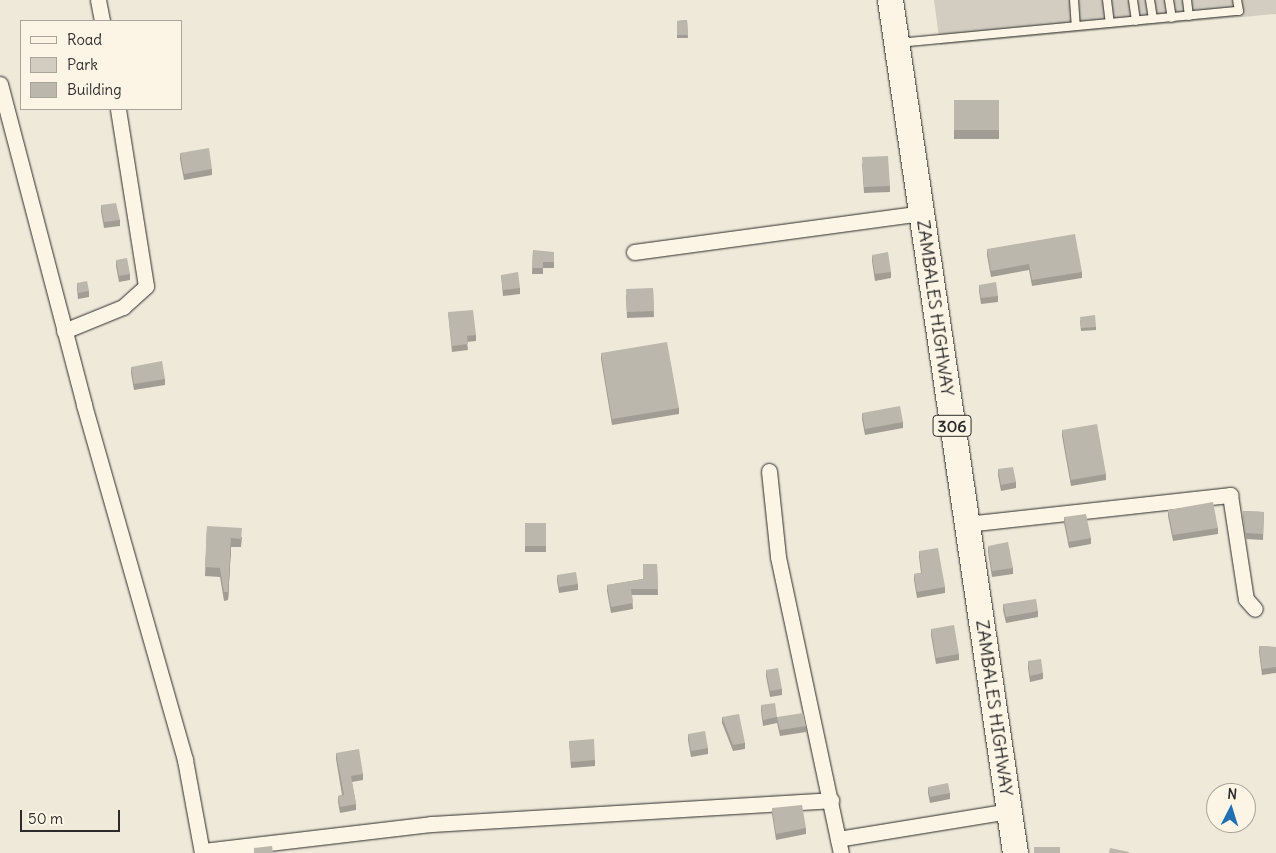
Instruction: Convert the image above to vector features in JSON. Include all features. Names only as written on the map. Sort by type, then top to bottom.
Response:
[{"type":"main road","name":"ZAMBALES HIGHWAY","points":[[890,0],[1015,853]]},
{"type":"street","points":[[98,0],[102,20]]},
{"type":"street","points":[[0,84],[64,331],[186,760],[202,852],[431,824],[831,800]]},
{"type":"street","points":[[64,331],[123,308],[146,286],[118,110]]},
{"type":"street","points":[[634,252],[921,213]]},
{"type":"street","points":[[769,470],[778,557],[831,800],[839,846],[1009,811]]},
{"type":"street","points":[[967,524],[1230,495],[1246,599],[1255,609]]},
{"type":"lane","points":[[1074,0],[1076,26]]},
{"type":"lane","points":[[1107,0],[1110,23]]},
{"type":"lane","points":[[1133,0],[1136,21]]},
{"type":"lane","points":[[1150,0],[1152,19]]},
{"type":"lane","points":[[1169,0],[1172,18]]},
{"type":"lane","points":[[1187,0],[1189,16]]},
{"type":"lane","points":[[896,43],[1239,11],[1237,0]]},
{"type":"green space","points":[[934,0],[1276,0],[1276,14],[940,45]]},
{"type":"building","points":[[687,20],[688,35],[677,35],[677,21]]},
{"type":"building","points":[[954,100],[999,100],[999,130],[954,130]]},
{"type":"building","points":[[209,148],[212,169],[184,174],[180,153]]},
{"type":"building","points":[[888,156],[890,186],[864,187],[862,157]]},
{"type":"building","points":[[116,203],[120,220],[104,222],[101,205]]},
{"type":"building","points":[[1075,234],[1082,272],[1032,280],[1029,264],[991,271],[987,249]]},
{"type":"building","points":[[533,250],[554,252],[554,262],[543,262],[543,268],[532,268]]},
{"type":"building","points":[[888,252],[891,272],[875,274],[872,255]]},
{"type":"building","points":[[127,258],[130,274],[119,276],[116,260]]},
{"type":"building","points":[[518,272],[520,288],[503,290],[501,275]]},
{"type":"building","points":[[87,281],[89,291],[78,293],[77,283]]},
{"type":"building","points":[[996,282],[998,296],[981,298],[979,285]]},
{"type":"building","points":[[653,288],[654,311],[627,312],[626,289]]},
{"type":"building","points":[[473,310],[476,335],[467,336],[468,344],[452,346],[448,312]]},
{"type":"building","points":[[1095,315],[1096,327],[1081,328],[1080,317]]},
{"type":"building","points":[[667,342],[679,408],[612,419],[601,353]]},
{"type":"building","points":[[162,361],[165,379],[134,384],[131,367]]},
{"type":"building","points":[[900,406],[903,422],[865,429],[862,413]]},
{"type":"building","points":[[1097,424],[1106,474],[1071,480],[1062,430]]},
{"type":"building","points":[[1013,467],[1016,482],[1001,485],[998,469]]},
{"type":"building","points":[[1213,502],[1218,528],[1173,535],[1168,510]]},
{"type":"building","points":[[1243,511],[1264,512],[1263,534],[1246,533]]},
{"type":"building","points":[[1086,514],[1091,538],[1069,542],[1064,517]]},
{"type":"building","points":[[525,523],[546,523],[546,546],[525,546]]},
{"type":"building","points":[[207,526],[242,528],[241,539],[231,538],[228,592],[224,592],[220,568],[205,567]]},
{"type":"building","points":[[1008,542],[1013,568],[992,571],[988,546]]},
{"type":"building","points":[[938,548],[945,587],[917,592],[914,574],[922,573],[919,551]]},
{"type":"building","points":[[643,564],[657,564],[658,589],[631,589],[633,603],[611,607],[607,585],[643,579]]},
{"type":"building","points":[[576,572],[578,584],[559,587],[557,575]]},
{"type":"building","points":[[1036,599],[1038,611],[1006,617],[1003,604]]},
{"type":"building","points":[[954,625],[959,654],[936,658],[931,629]]},
{"type":"building","points":[[1259,646],[1276,647],[1276,667],[1262,669]]},
{"type":"building","points":[[1041,659],[1043,673],[1030,676],[1028,661]]},
{"type":"building","points":[[778,668],[782,689],[770,691],[766,670]]},
{"type":"building","points":[[775,703],[777,717],[763,720],[761,705]]},
{"type":"building","points":[[803,713],[806,726],[780,730],[777,717]]},
{"type":"building","points":[[739,714],[745,743],[733,745],[722,717]]},
{"type":"building","points":[[705,731],[708,748],[691,751],[688,734]]},
{"type":"building","points":[[594,739],[595,760],[571,762],[569,741]]},
{"type":"building","points":[[359,749],[363,774],[351,776],[356,804],[340,807],[338,796],[344,795],[336,753]]},
{"type":"building","points":[[948,783],[950,793],[930,797],[928,787]]},
{"type":"building","points":[[802,805],[806,828],[776,834],[772,808]]},
{"type":"building","points":[[272,846],[273,853],[254,853],[254,848]]},
{"type":"building","points":[[1034,847],[1060,847],[1060,853],[1034,853]]},
{"type":"building","points":[[1110,848],[1129,852],[1129,853],[1109,853]]}]
